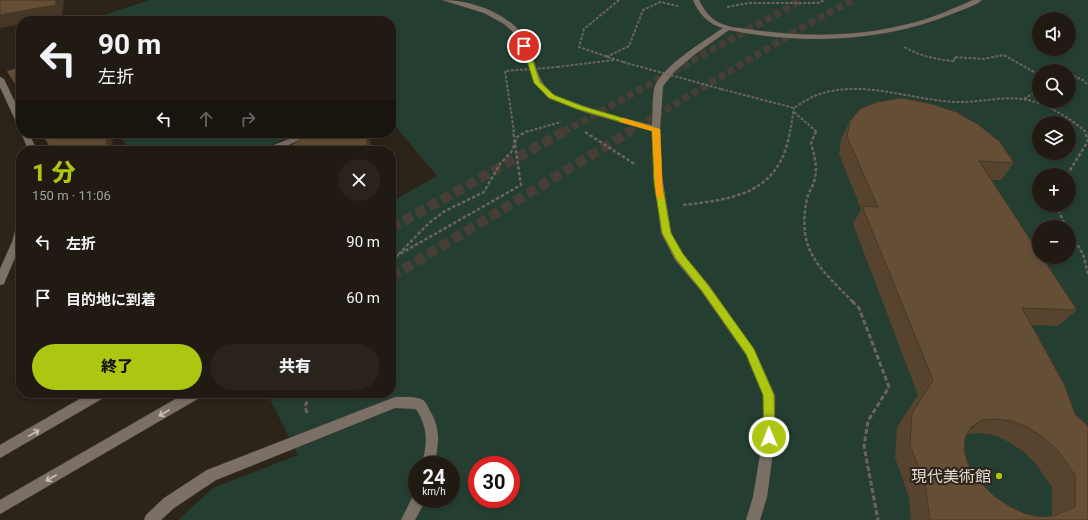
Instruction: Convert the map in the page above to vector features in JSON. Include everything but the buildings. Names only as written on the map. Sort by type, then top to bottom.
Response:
[{"type":"street","points":[[445,0],[462,3],[483,10],[504,22],[521,37],[537,83],[551,96],[580,108],[656,129]]},
{"type":"street","points":[[696,0],[701,11],[710,20],[728,28],[764,34],[817,36],[870,34],[912,26],[978,0]]},
{"type":"street","points":[[728,28],[691,52],[672,69],[660,86],[656,129],[658,176],[666,233],[679,257],[705,288],[750,352],[769,395],[769,437],[760,497],[752,520]]},
{"type":"street","points":[[1,84],[16,114]]},
{"type":"street","points":[[279,146],[299,138]]},
{"type":"street","points":[[0,281],[16,244]]},
{"type":"street","points":[[0,452],[92,398]]},
{"type":"street","points":[[0,507],[189,398]]},
{"type":"street","points":[[151,520],[169,503],[212,475],[395,402],[419,404],[431,421],[434,440],[430,456]]},
{"type":"street","points":[[408,520],[414,508]]},
{"type":"path","points":[[614,0],[618,1]]},
{"type":"path","points":[[618,1],[584,29],[580,47],[622,62],[794,108]]},
{"type":"path","points":[[898,44],[918,55],[947,61],[955,61],[954,57],[983,59],[1004,55],[1032,71]]},
{"type":"path","points":[[396,256],[521,185],[505,71],[615,60]]},
{"type":"path","points":[[1076,77],[1083,80],[1088,85]]},
{"type":"path","points":[[794,108],[805,99],[838,89],[858,89],[956,102],[1023,99],[1054,111],[1087,131],[1088,141],[1071,168]]},
{"type":"path","points":[[1023,99],[1032,94]]},
{"type":"path","points":[[702,203],[744,194],[761,185],[771,175],[787,151],[794,108]]},
{"type":"path","points":[[794,112],[816,132],[811,143],[817,163],[814,181],[807,198],[805,238],[816,265],[859,308],[890,387],[868,421],[864,446],[878,520]]},
{"type":"path","points":[[396,257],[429,223],[445,211],[484,192],[500,164],[512,151],[517,137],[528,131],[566,121]]},
{"type":"path","points":[[582,130],[636,166],[658,176]]},
{"type":"path","points":[[1076,242],[1083,254],[1088,274]]},
{"type":"green space","points":[[150,0],[1088,0],[1088,520],[178,520],[213,488],[298,455],[270,398],[396,398],[396,199],[437,176],[396,127],[396,16],[101,16]]},
{"type":"green space","points":[[120,138],[288,138],[268,146],[128,146]]},
{"type":"tunnel","points":[[563,132],[802,0]]},
{"type":"tunnel","points":[[629,132],[808,24],[853,0]]},
{"type":"tunnel","points":[[396,225],[565,131]]},
{"type":"tunnel","points":[[396,274],[631,131]]},
{"type":"slow traffic","points":[[623,121],[656,129],[660,196]]},
{"type":"place","name":"現代美術館","points":[[999,476]]},
{"type":"route","points":[[524,46],[537,83],[551,96],[580,108],[656,129],[658,182],[666,233],[679,257],[705,288],[750,352],[769,395],[769,437]]}]
